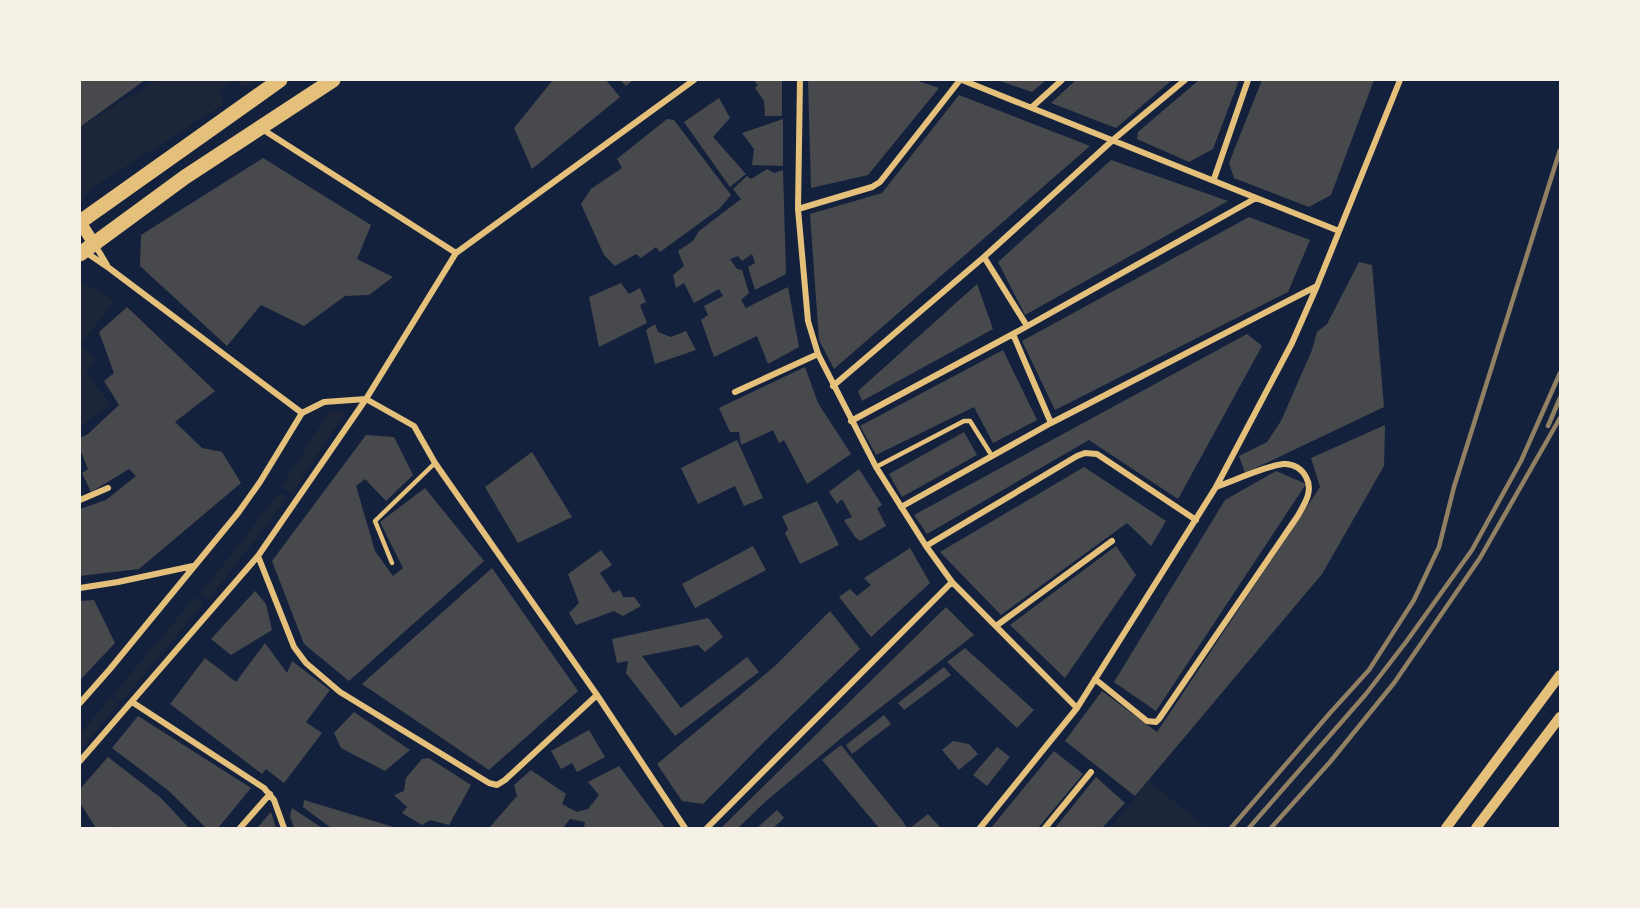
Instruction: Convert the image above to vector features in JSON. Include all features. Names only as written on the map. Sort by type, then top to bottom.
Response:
[{"type":"main road","points":[[280,80],[80,222],[84,249],[185,177],[333,80]]},
{"type":"street","points":[[80,761],[258,556],[366,399],[456,253],[694,80]]},
{"type":"street","points":[[800,80],[798,209],[808,321],[818,354],[876,467],[926,546],[952,582],[1077,708]]},
{"type":"street","points":[[798,209],[872,187],[880,182],[961,80],[1214,179],[1339,231]]},
{"type":"street","points":[[1032,107],[1062,80]]},
{"type":"street","points":[[833,386],[1185,80]]},
{"type":"street","points":[[1214,179],[1248,80]]},
{"type":"street","points":[[980,828],[1077,708],[1216,487],[1272,382],[1317,286],[1400,80]]},
{"type":"street","points":[[259,127],[456,253]]},
{"type":"street","points":[[851,421],[1013,334],[1256,198]]},
{"type":"street","points":[[84,249],[302,413]]},
{"type":"street","points":[[84,249],[109,268]]},
{"type":"street","points":[[984,257],[1027,326]]},
{"type":"street","points":[[901,507],[1051,423],[1317,286]]},
{"type":"street","points":[[1013,334],[1051,423]]},
{"type":"street","points":[[735,392],[818,354]]},
{"type":"street","points":[[80,703],[238,513],[260,482],[302,413],[324,402],[366,399],[414,426],[435,463],[597,695],[685,828]]},
{"type":"street","points":[[926,546],[1085,453],[1097,454],[1196,520]]},
{"type":"street","points":[[1095,679],[1147,721],[1156,722],[1297,517],[1309,492],[1306,476],[1299,468],[1283,464],[1216,487]]},
{"type":"street","points":[[80,500],[108,488]]},
{"type":"street","points":[[996,626],[1112,541]]},
{"type":"street","points":[[258,556],[294,647],[306,663],[340,693],[489,783],[497,785],[505,780],[597,695]]},
{"type":"street","points":[[80,588],[193,566]]},
{"type":"street","points":[[707,828],[952,582]]},
{"type":"street","points":[[1446,828],[1560,675]]},
{"type":"street","points":[[132,702],[270,794],[284,828]]},
{"type":"street","points":[[1476,828],[1556,731],[1560,717]]},
{"type":"street","points":[[1045,828],[1091,772]]},
{"type":"street","points":[[240,828],[270,794]]},
{"type":"lane","points":[[876,467],[964,421],[970,421],[992,456]]},
{"type":"lane","points":[[392,563],[375,521],[435,463]]},
{"type":"shaded area","points":[[157,80],[237,80],[218,92],[224,104],[92,188],[80,204],[80,127]]},
{"type":"shaded area","points":[[237,80],[256,80],[243,88]]},
{"type":"shaded area","points":[[80,284],[98,289],[114,302],[80,345]]},
{"type":"shaded area","points":[[80,345],[96,358],[86,372],[110,404],[80,427]]},
{"type":"shaded area","points":[[330,411],[345,412],[292,494],[281,487]]},
{"type":"shaded area","points":[[279,493],[288,497],[209,599],[201,593]]},
{"type":"shaded area","points":[[195,597],[204,603],[122,701],[113,695]]},
{"type":"shaded area","points":[[111,697],[119,704],[80,750],[80,734]]},
{"type":"shaded area","points":[[1149,781],[1203,825],[1201,828],[1110,828]]},
{"type":"building","points":[[80,80],[145,80],[80,127]]},
{"type":"building","points":[[553,80],[606,80],[620,97],[532,169],[514,128]]},
{"type":"building","points":[[620,80],[633,80],[626,86]]},
{"type":"building","points":[[753,80],[782,80],[782,116],[765,116],[764,101],[755,88],[758,85]]},
{"type":"building","points":[[808,80],[915,80],[939,88],[868,175],[811,188]]},
{"type":"building","points":[[997,80],[1046,80],[1032,92]]},
{"type":"building","points":[[1076,80],[1172,80],[1116,128],[1051,103]]},
{"type":"building","points":[[1199,80],[1239,80],[1213,149],[1189,162],[1137,139],[1138,132]]},
{"type":"building","points":[[1262,80],[1374,80],[1331,195],[1309,207],[1234,178],[1229,163]]},
{"type":"building","points":[[959,95],[1090,146],[834,369],[819,340],[810,214],[882,193]]},
{"type":"building","points":[[719,98],[730,118],[713,137],[746,174],[730,187],[684,122]]},
{"type":"building","points":[[667,119],[674,120],[731,195],[719,209],[660,252],[656,247],[641,258],[636,254],[615,266],[604,255],[581,204],[591,189],[622,168],[617,159]]},
{"type":"building","points":[[783,119],[783,166],[752,165],[754,149],[742,133]]},
{"type":"building","points":[[263,158],[371,225],[357,259],[393,277],[369,295],[345,296],[304,326],[261,305],[227,346],[140,266],[141,235]]},
{"type":"building","points":[[1111,160],[1228,201],[1025,315],[998,262]]},
{"type":"building","points":[[767,169],[774,173],[783,170],[786,274],[755,290],[748,267],[755,263],[752,254],[742,261],[738,256],[730,259],[737,269],[742,270],[749,293],[741,300],[746,308],[788,287],[799,347],[768,364],[757,336],[714,357],[701,320],[708,315],[704,306],[723,296],[719,289],[694,303],[684,283],[676,288],[673,275],[684,266],[678,251],[693,241],[699,231],[741,199],[733,189],[747,176],[751,179]]},
{"type":"building","points":[[1249,217],[1310,240],[1288,292],[1055,410],[1022,341]]},
{"type":"building","points":[[1359,262],[1372,265],[1384,407],[1245,473],[1239,456],[1267,442],[1281,421],[1312,350],[1317,332],[1327,324]]},
{"type":"building","points":[[621,283],[629,294],[640,288],[646,302],[640,305],[647,323],[599,347],[589,297]]},
{"type":"building","points":[[977,284],[993,329],[862,401],[858,391]]},
{"type":"building","points":[[127,307],[215,391],[175,422],[202,448],[222,452],[241,483],[139,569],[80,576],[80,509],[106,500],[136,476],[129,469],[91,492],[82,473],[88,469],[80,449],[80,438],[88,434],[119,405],[104,381],[114,373],[99,332]]},
{"type":"building","points":[[655,324],[658,332],[671,337],[686,331],[696,350],[655,364],[646,330]]},
{"type":"building","points":[[1247,334],[1262,346],[1178,499],[1089,440],[927,534],[914,515]]},
{"type":"building","points":[[1003,350],[1037,420],[993,443],[974,407],[876,455],[860,426]]},
{"type":"building","points":[[805,367],[818,403],[851,454],[807,484],[784,440],[779,443],[773,430],[741,445],[739,432],[730,432],[719,408]]},
{"type":"building","points":[[1385,425],[1384,466],[1322,574],[1135,796],[1065,741],[1102,691],[1157,732],[1320,487],[1311,458]]},
{"type":"building","points":[[964,432],[977,455],[902,497],[889,474]]},
{"type":"building","points":[[366,435],[394,437],[413,475],[386,501],[365,479],[356,486],[375,551],[393,576],[403,568],[380,522],[425,488],[484,561],[349,681],[304,644],[272,561]]},
{"type":"building","points":[[737,440],[763,498],[744,506],[735,486],[698,504],[681,468]]},
{"type":"building","points":[[532,452],[572,517],[518,543],[485,487]]},
{"type":"building","points":[[1084,467],[1166,521],[1151,546],[1127,523],[1001,615],[940,552]]},
{"type":"building","points":[[859,469],[882,505],[877,508],[886,526],[860,541],[844,520],[852,517],[842,499],[837,504],[829,492]]},
{"type":"building","points":[[1276,471],[1306,484],[1156,711],[1114,682],[1225,500]]},
{"type":"building","points":[[817,501],[839,545],[800,564],[785,533],[788,529],[782,516]]},
{"type":"building","points":[[753,546],[766,570],[695,608],[682,584]]},
{"type":"building","points":[[1116,546],[1136,575],[1065,678],[1010,625]]},
{"type":"building","points":[[910,548],[930,583],[871,637],[839,597],[850,589],[857,596],[871,585],[864,578]]},
{"type":"building","points":[[601,550],[612,565],[600,573],[613,593],[620,590],[623,597],[634,597],[641,606],[623,616],[614,611],[576,625],[569,613],[579,603],[568,574]]},
{"type":"building","points":[[492,568],[578,691],[489,770],[362,684]]},
{"type":"building","points":[[255,591],[266,604],[272,630],[231,655],[211,639]]},
{"type":"building","points":[[94,600],[115,643],[80,680],[80,601]]},
{"type":"building","points":[[946,607],[974,635],[845,735],[765,802],[738,828],[721,828]]},
{"type":"building","points":[[830,611],[860,649],[703,804],[682,801],[657,764],[775,666]]},
{"type":"building","points":[[708,618],[723,637],[705,652],[698,645],[642,656],[681,708],[747,657],[759,672],[675,736],[626,673],[628,661],[617,663],[612,639]]},
{"type":"building","points":[[265,643],[287,673],[292,661],[330,690],[306,722],[322,733],[284,783],[266,769],[262,774],[170,704],[205,658],[236,682]]},
{"type":"building","points":[[965,648],[1034,710],[1017,728],[947,662]]},
{"type":"building","points":[[944,667],[951,675],[904,710],[898,703]]},
{"type":"building","points":[[354,712],[410,750],[385,771],[341,748],[334,733]]},
{"type":"building","points":[[884,715],[891,724],[852,754],[846,745]]},
{"type":"building","points":[[138,716],[251,788],[218,828],[206,828],[169,791],[112,748]]},
{"type":"building","points":[[589,730],[605,757],[577,772],[572,763],[561,769],[551,751]]},
{"type":"building","points":[[953,741],[969,744],[978,754],[959,770],[942,750]]},
{"type":"building","points":[[841,745],[907,828],[879,828],[822,760]]},
{"type":"building","points":[[997,747],[1010,757],[987,786],[973,775]]},
{"type":"building","points":[[1054,751],[1083,774],[1038,828],[991,828]]},
{"type":"building","points":[[108,757],[161,798],[189,828],[117,828],[115,826],[96,828],[80,803],[80,789]]},
{"type":"building","points":[[429,758],[471,785],[449,825],[430,820],[422,825],[402,813],[407,807],[394,795],[404,791],[406,778],[422,759]]},
{"type":"building","points":[[619,766],[665,828],[584,828],[585,822],[570,819],[563,828],[489,828],[517,796],[514,785],[531,770],[566,794],[562,804],[577,812],[588,809],[599,795],[588,782]]},
{"type":"building","points":[[1096,777],[1125,803],[1102,828],[1055,828]]},
{"type":"building","points":[[304,800],[397,828],[331,828],[303,807]]},
{"type":"building","points":[[292,808],[322,828],[294,828],[290,816]]},
{"type":"building","points":[[777,810],[784,818],[773,828],[757,828]]},
{"type":"building","points":[[271,812],[276,828],[257,828]]},
{"type":"building","points":[[928,814],[941,828],[910,828]]},
{"type":"railway","points":[[1231,828],[1369,670],[1414,600],[1439,547],[1454,487],[1560,150]]},
{"type":"railway","points":[[1249,828],[1366,694],[1472,550],[1521,461],[1560,373]]},
{"type":"railway","points":[[1548,426],[1560,398]]},
{"type":"railway","points":[[1271,828],[1330,762],[1394,683],[1480,558],[1560,418]]}]
